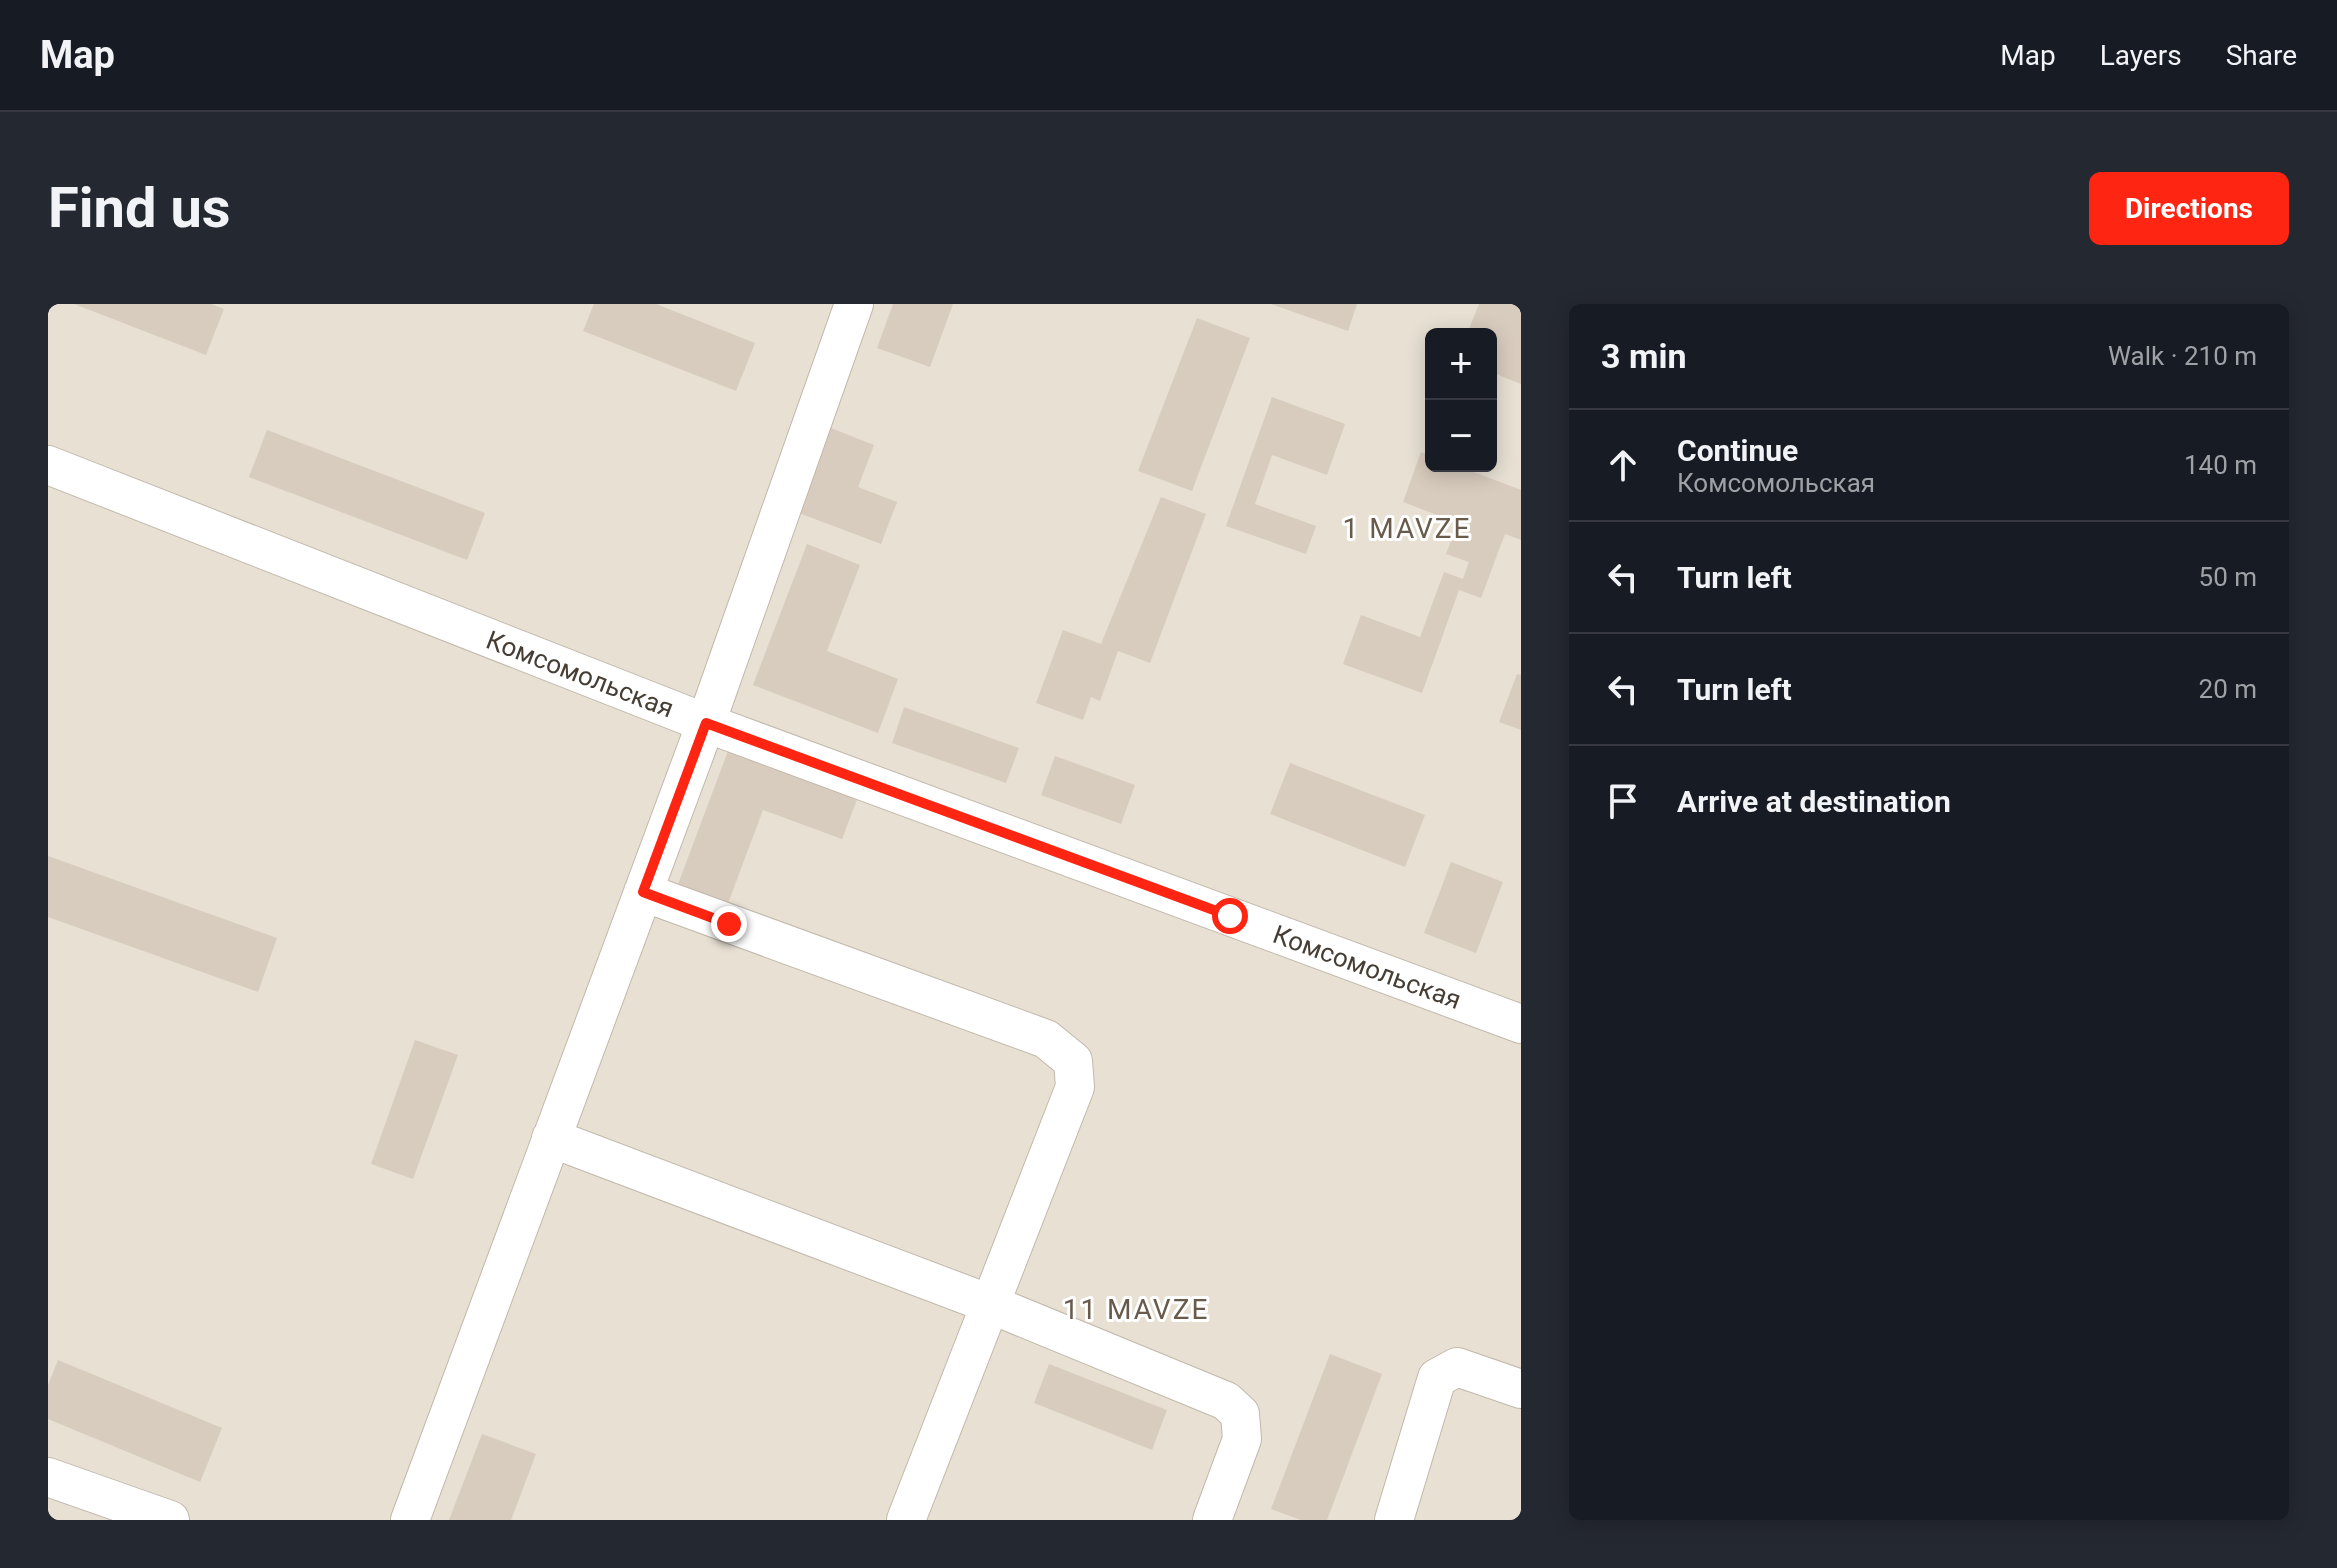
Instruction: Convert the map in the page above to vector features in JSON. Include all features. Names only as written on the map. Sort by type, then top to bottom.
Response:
[{"type":"street","points":[[410,1520],[706,723],[854,304]]},
{"type":"street","name":"Комсомольская","points":[[48,465],[706,723],[1521,1024]]},
{"type":"street","points":[[643,892],[1046,1039],[1073,1061],[1075,1087],[906,1520]]},
{"type":"street","points":[[551,1138],[990,1304],[1226,1401],[1240,1414],[1242,1439],[1212,1520]]},
{"type":"street","points":[[1394,1520],[1437,1378],[1457,1367],[1521,1389]]},
{"type":"street","points":[[48,1477],[170,1520]]},
{"type":"shaded area","points":[[48,304],[1521,304],[1521,1520],[48,1520]]},
{"type":"building","points":[[74,304],[211,304],[224,309],[206,355]]},
{"type":"building","points":[[594,304],[656,304],[755,343],[736,391],[583,331]]},
{"type":"building","points":[[893,304],[953,304],[930,367],[877,348]]},
{"type":"building","points":[[1271,304],[1357,304],[1348,331]]},
{"type":"building","points":[[1479,304],[1521,304],[1521,384],[1497,374],[1497,328],[1469,328]]},
{"type":"building","points":[[1197,318],[1250,338],[1192,491],[1138,471]]},
{"type":"building","points":[[1272,397],[1345,424],[1327,475],[1272,455],[1255,504],[1316,526],[1306,554],[1226,526]]},
{"type":"building","points":[[831,428],[874,445],[858,487],[897,502],[881,544],[799,513]]},
{"type":"building","points":[[267,430],[485,513],[467,560],[249,477]]},
{"type":"building","points":[[1421,452],[1425,454],[1425,472],[1474,472],[1521,490],[1521,540],[1505,534],[1481,598],[1459,590],[1422,693],[1343,664],[1361,615],[1420,637],[1444,572],[1463,579],[1469,562],[1446,554],[1458,523],[1403,502]]},
{"type":"building","points":[[1161,497],[1206,514],[1150,663],[1118,651],[1100,701],[1091,697],[1083,720],[1036,703],[1063,630],[1101,644]]},
{"type":"building","points":[[807,544],[860,565],[827,651],[898,679],[878,733],[753,685]]},
{"type":"building","points":[[1517,674],[1521,675],[1521,730],[1499,722]]},
{"type":"building","points":[[904,707],[1019,748],[1006,783],[892,743]]},
{"type":"building","points":[[731,743],[860,792],[842,839],[763,810],[727,906],[677,887]]},
{"type":"building","points":[[1055,756],[1135,785],[1121,824],[1041,795]]},
{"type":"building","points":[[1290,763],[1425,815],[1405,867],[1270,814]]},
{"type":"building","points":[[48,856],[277,938],[258,992],[48,917]]},
{"type":"building","points":[[1451,862],[1503,882],[1476,953],[1424,933]]},
{"type":"building","points":[[415,1040],[458,1055],[413,1179],[371,1164]]},
{"type":"building","points":[[1330,1354],[1382,1374],[1327,1520],[1301,1520],[1271,1509]]},
{"type":"building","points":[[58,1360],[222,1428],[200,1482],[48,1419],[48,1385]]},
{"type":"building","points":[[1049,1364],[1167,1410],[1152,1450],[1034,1403]]},
{"type":"building","points":[[482,1434],[536,1454],[511,1520],[449,1520]]},
{"type":"district","name":"1 MAVZE","points":[[1407,528]]},
{"type":"district","name":"11 MAVZE","points":[[1136,1309]]},
{"type":"route","points":[[729,924],[643,892],[706,723],[1230,916]]}]
